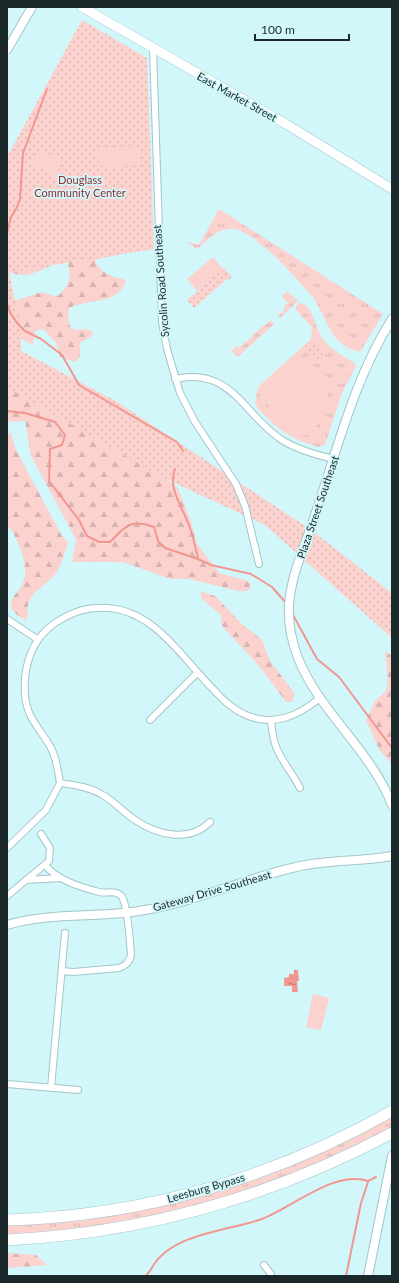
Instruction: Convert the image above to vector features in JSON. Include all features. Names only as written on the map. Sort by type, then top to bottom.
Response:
[{"type":"highway","name":"Leesburg Bypass","points":[[7,1220],[100,1212],[165,1200],[202,1191],[237,1181],[292,1160],[351,1134],[392,1111]]},
{"type":"highway","name":"Leesburg Bypass","points":[[7,1240],[68,1236],[99,1232],[210,1208],[256,1194],[315,1171],[392,1133]]},
{"type":"main road","points":[[7,50],[32,7]]},
{"type":"main road","name":"East Market Street","points":[[82,7],[290,127],[392,189]]},
{"type":"main road","name":"Plaza Street Southeast","points":[[320,698],[306,673],[293,642],[289,605],[297,568],[368,363],[392,319]]},
{"type":"main road","points":[[320,698],[376,773],[387,791],[392,805]]},
{"type":"main road","name":"Gateway Drive Southeast","points":[[7,925],[34,920],[126,913],[174,904],[295,867],[325,861],[365,860],[392,856]]},
{"type":"main road","points":[[368,1276],[392,1157]]},
{"type":"street","name":"Sycolin Road Southeast","points":[[153,48],[162,322],[166,350],[186,407],[236,484],[245,506],[260,564]]},
{"type":"street","points":[[176,379],[196,377],[219,384],[237,396],[272,433],[282,440],[301,450],[334,458]]},
{"type":"street","points":[[7,848],[46,810],[60,783],[53,753],[30,718],[26,703],[26,674],[30,654],[37,639],[51,626],[78,610],[96,607],[120,609],[136,615],[150,623],[226,703],[235,710],[257,719],[271,720],[293,716],[320,698]]},
{"type":"street","points":[[7,619],[37,639]]},
{"type":"street","points":[[150,720],[197,673]]},
{"type":"street","points":[[271,720],[276,748],[285,764],[292,772],[300,788]]},
{"type":"street","points":[[60,783],[89,788],[100,793],[134,820],[160,832],[190,834],[203,829],[210,822]]},
{"type":"street","points":[[7,896],[45,865],[50,859],[50,848],[41,834]]},
{"type":"street","points":[[45,865],[51,873],[61,878],[101,892],[119,894],[124,902],[126,913],[131,955],[129,962],[119,968],[73,972],[62,971]]},
{"type":"street","points":[[26,880],[61,878]]},
{"type":"street","points":[[51,1088],[65,933]]},
{"type":"street","points":[[7,1084],[78,1090]]},
{"type":"street","points":[[264,1264],[271,1275]]},
{"type":"green space","name":"Douglass Community Center","points":[[82,20],[147,58],[154,249],[9,272],[21,331],[21,351],[114,400],[310,529],[392,593],[392,638],[265,525],[162,477],[7,387],[7,157]]},
{"type":"green space","points":[[135,146],[140,150],[141,160],[139,165],[104,167],[99,165],[97,153],[100,148]]},
{"type":"green space","points":[[40,149],[63,162],[55,176],[32,163]]},
{"type":"green space","points":[[219,209],[383,314],[360,352],[351,349],[338,340],[330,329],[314,298],[273,254],[257,242],[258,240],[241,231],[229,229],[213,235],[199,248],[195,248],[187,241],[199,245]]},
{"type":"green space","points":[[117,240],[123,241],[127,244],[126,250],[116,255],[95,260],[102,271],[114,277],[123,279],[126,282],[121,290],[108,298],[69,308],[68,321],[71,328],[76,330],[87,329],[92,331],[93,335],[80,343],[80,356],[76,362],[60,357],[56,343],[43,329],[35,331],[33,345],[10,330],[7,321],[7,303],[42,292],[54,296],[59,295],[66,288],[70,276],[67,261],[63,260],[37,272],[24,275],[9,272],[7,267],[10,264],[51,252]]},
{"type":"green space","points":[[213,257],[223,269],[197,291],[187,279]]},
{"type":"green space","points":[[224,268],[232,277],[229,280],[227,279],[194,308],[187,300]]},
{"type":"green space","points":[[287,291],[298,301],[280,318],[278,316],[285,309],[284,306],[288,303],[282,297]]},
{"type":"green space","points":[[299,303],[307,306],[310,310],[325,342],[356,366],[342,393],[325,445],[318,447],[299,440],[283,431],[268,419],[255,404],[258,387],[311,339],[312,327],[295,309]]},
{"type":"green space","points":[[271,320],[274,324],[238,357],[231,351],[236,346],[239,348],[253,336],[252,335]]},
{"type":"green space","points":[[314,339],[326,351],[316,360],[305,347]]},
{"type":"green space","points":[[297,356],[317,372],[329,391],[318,424],[309,433],[303,436],[292,432],[261,398],[261,389]]},
{"type":"green space","points":[[7,382],[165,478],[178,488],[193,527],[196,542],[219,573],[248,581],[251,584],[248,591],[238,591],[190,579],[170,579],[123,562],[72,562],[76,539],[31,456],[25,421],[7,422]]},
{"type":"green space","points":[[11,433],[16,450],[62,536],[68,542],[57,572],[36,592],[29,602],[27,609],[28,617],[25,620],[17,615],[11,608],[12,599],[23,583],[25,569],[19,544],[7,525],[7,434]]},
{"type":"green space","points":[[200,591],[215,596],[242,624],[262,640],[270,661],[295,694],[292,702],[286,702],[260,667],[222,626],[221,615],[202,599]]},
{"type":"green space","points":[[385,651],[392,656],[392,764],[380,751],[366,720],[375,701],[386,691],[388,680]]},
{"type":"green space","points":[[313,994],[329,998],[321,1030],[306,1027]]},
{"type":"green space","points":[[392,1118],[392,1127],[325,1161],[254,1188],[217,1200],[144,1219],[107,1226],[7,1236],[7,1225],[214,1192],[256,1179]]},
{"type":"green space","points":[[7,1253],[36,1255],[47,1265],[7,1268]]},
{"type":"water","points":[[294,970],[298,970],[298,992],[292,992],[292,986],[284,986],[284,978],[289,977],[289,974],[294,974]]},
{"type":"waterway","points":[[7,233],[11,217],[20,199],[23,153],[47,89]]},
{"type":"waterway","points":[[7,304],[17,323],[25,331],[41,339],[62,355],[79,385],[177,442],[183,451]]},
{"type":"waterway","points":[[7,411],[25,413],[55,422],[65,435],[62,445],[50,449],[49,481],[79,520],[87,536],[99,542],[110,542],[129,525],[139,524],[154,527],[158,541],[165,548],[211,565],[251,574],[272,587],[286,603]]},
{"type":"waterway","points":[[175,469],[173,484],[177,499],[191,532],[198,558]]},
{"type":"waterway","points":[[292,613],[317,659],[339,677],[392,748]]},
{"type":"waterway","points":[[146,1276],[162,1255],[174,1246],[187,1240],[262,1219],[328,1185],[355,1179],[368,1181],[376,1177]]},
{"type":"waterway","points":[[346,1276],[361,1203],[368,1182]]}]
